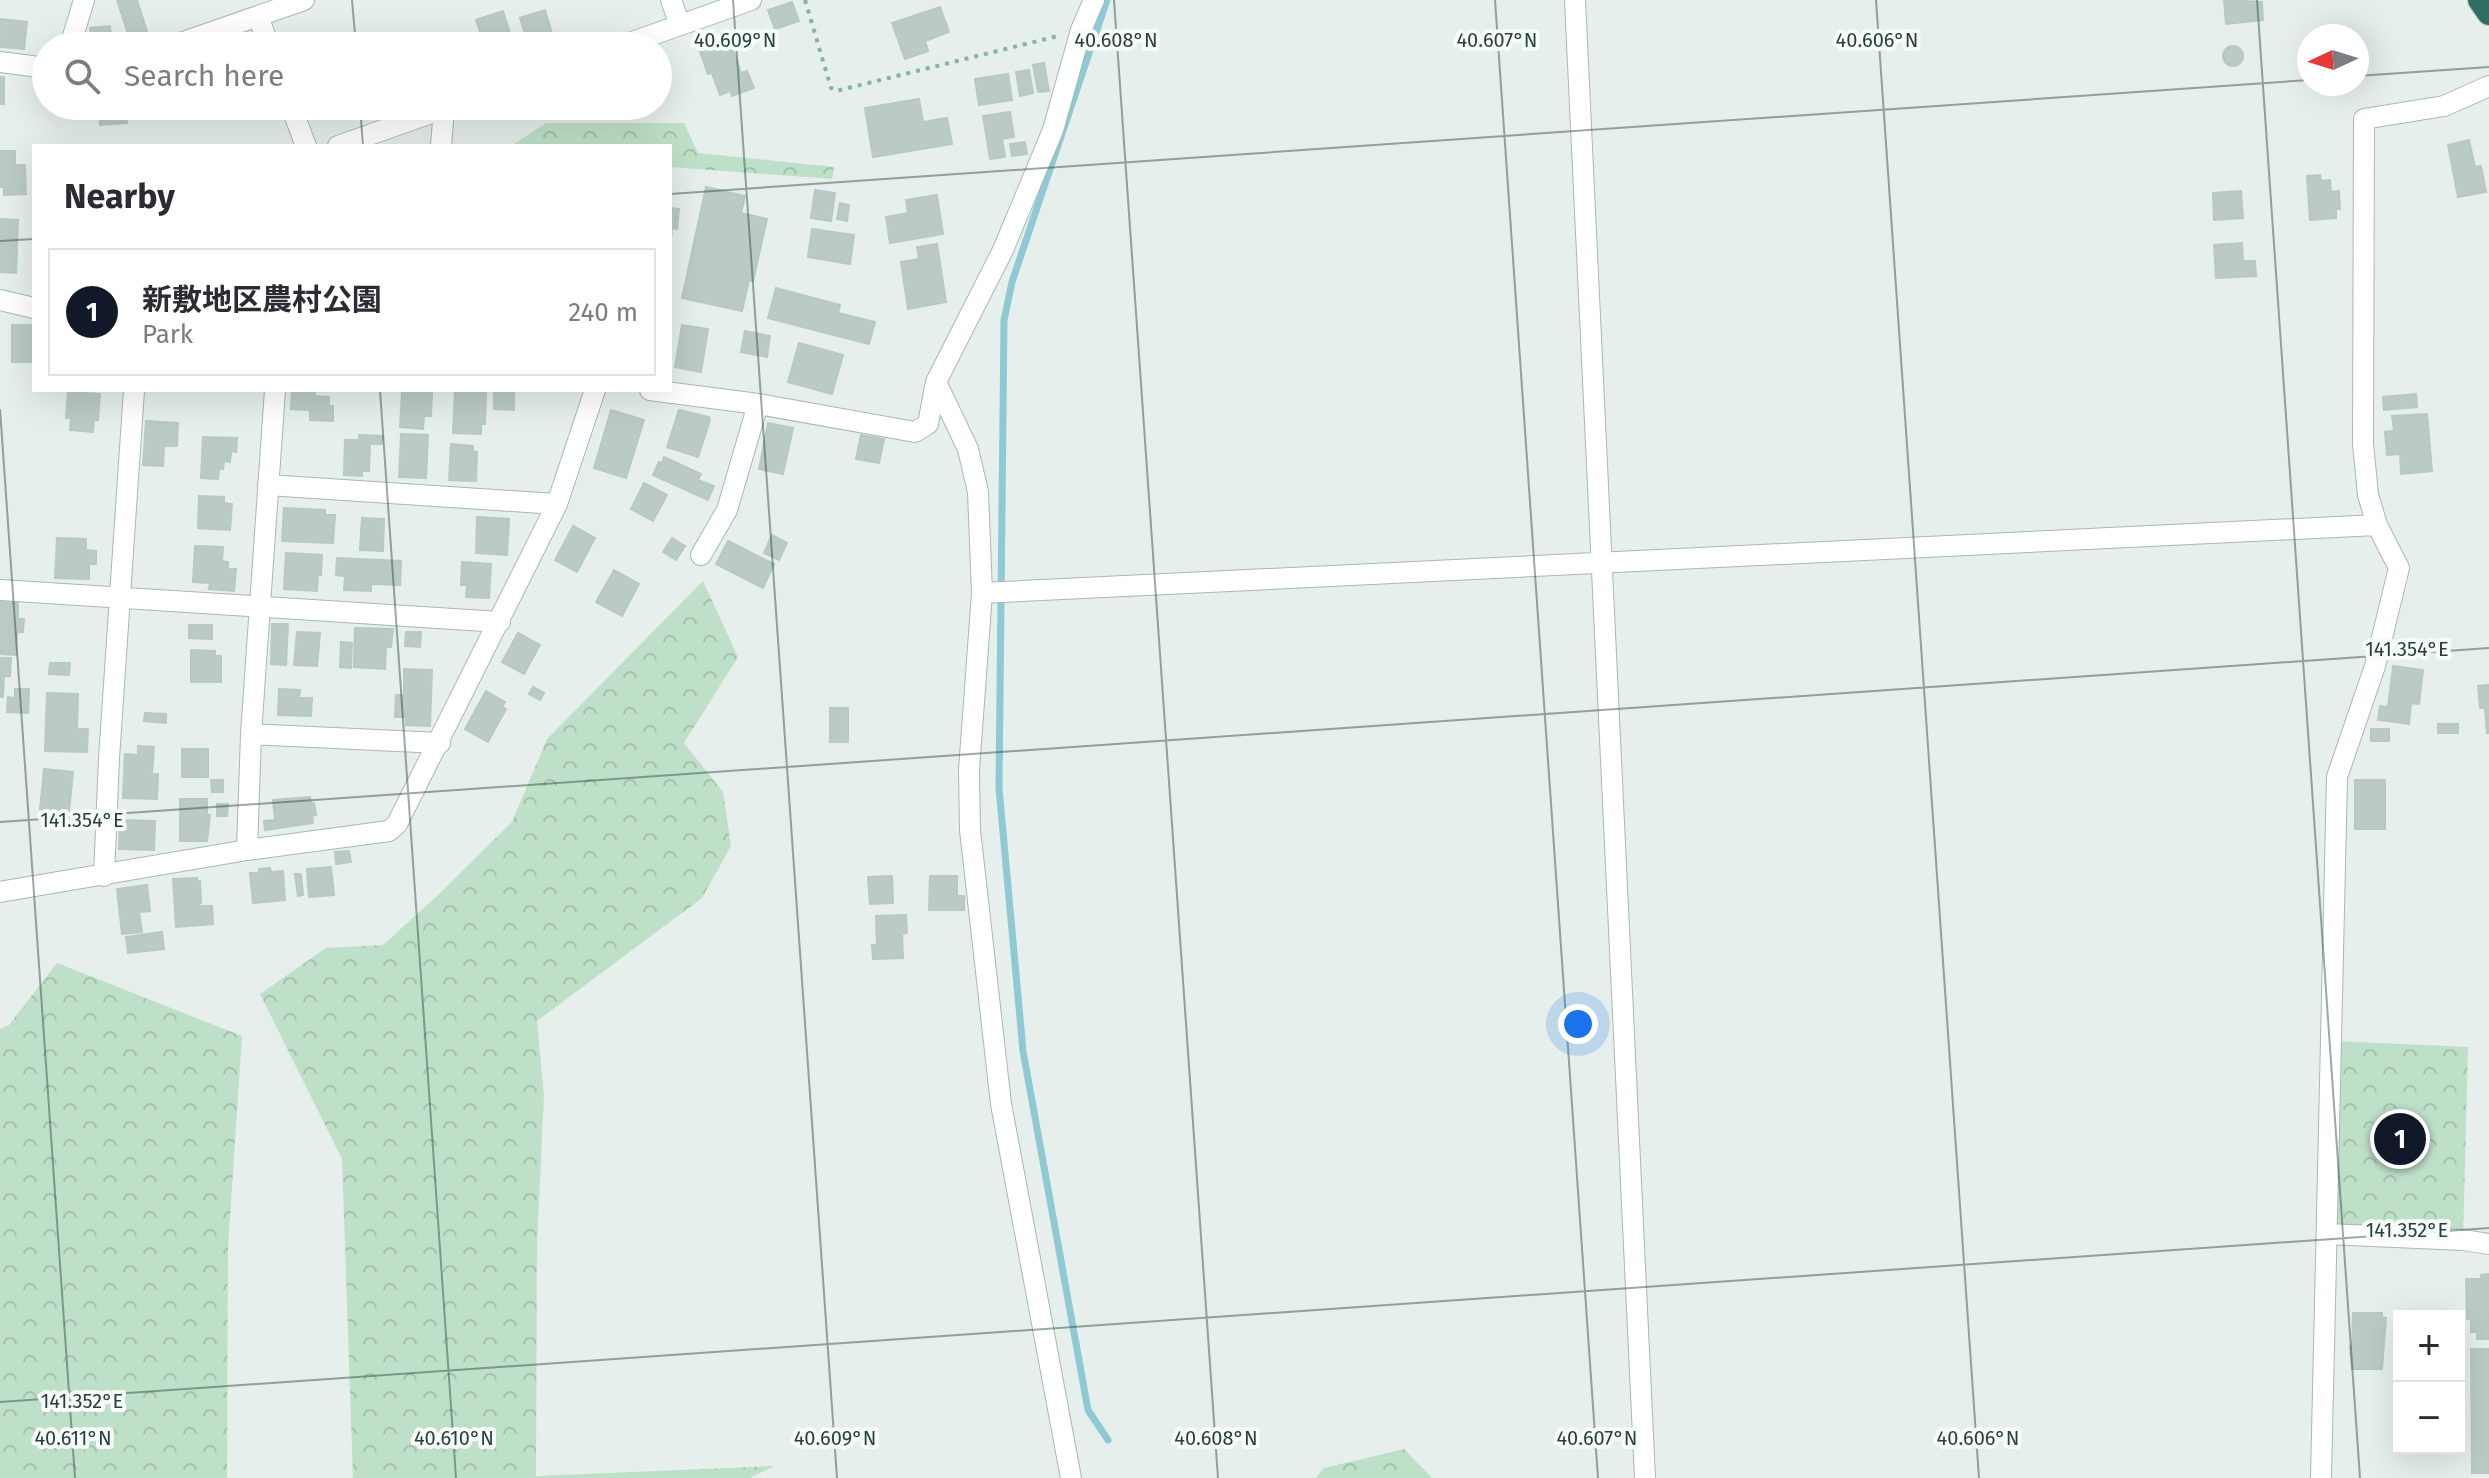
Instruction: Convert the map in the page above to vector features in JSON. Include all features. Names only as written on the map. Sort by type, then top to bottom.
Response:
[{"type":"highway","points":[[2480,0],[2489,13]]},
{"type":"street","points":[[74,32],[84,0]]},
{"type":"street","points":[[212,32],[304,0]]},
{"type":"street","points":[[671,0],[680,25]]},
{"type":"street","points":[[660,32],[751,0]]},
{"type":"street","points":[[665,392],[758,404],[915,432],[928,424],[936,382],[1003,250],[1053,130],[1081,30],[1094,0]]},
{"type":"street","points":[[1575,0],[1645,1478]]},
{"type":"street","points":[[258,16],[264,32]]},
{"type":"street","points":[[0,62],[32,66]]},
{"type":"street","points":[[2321,1478],[2337,777],[2375,666],[2399,568],[2377,525],[2368,495],[2363,444],[2364,119],[2444,106],[2489,86]]},
{"type":"street","points":[[296,120],[305,144]]},
{"type":"street","points":[[344,144],[411,120]]},
{"type":"street","points":[[441,144],[446,120]]},
{"type":"street","points":[[0,300],[32,308]]},
{"type":"street","points":[[936,382],[968,449],[978,492],[982,593],[969,770],[970,830],[1001,1104],[1071,1478]]},
{"type":"street","points":[[104,876],[134,392]]},
{"type":"street","points":[[247,850],[251,734],[275,392]]},
{"type":"street","points":[[0,892],[247,850],[389,831],[397,824],[440,743],[557,504],[594,392]]},
{"type":"street","points":[[701,555],[727,510],[758,404]]},
{"type":"street","points":[[268,485],[557,504]]},
{"type":"street","points":[[982,593],[2377,525]]},
{"type":"street","points":[[0,590],[500,622]]},
{"type":"street","points":[[251,734],[440,743]]},
{"type":"street","points":[[2327,1234],[2489,1244]]},
{"type":"path","points":[[805,0],[831,88],[836,91],[1081,30]]},
{"type":"green space","points":[[546,123],[684,123],[698,153],[834,167],[832,179],[672,167],[672,144],[514,144]]},
{"type":"green space","points":[[703,581],[738,657],[684,743],[723,792],[731,846],[702,898],[537,1021],[544,1096],[537,1242],[536,1476],[774,1466],[750,1478],[353,1478],[342,1159],[260,994],[326,948],[383,945],[437,896],[512,822],[547,739]]},
{"type":"green space","points":[[57,963],[242,1036],[228,1247],[227,1478],[0,1478],[0,1029],[9,1025]]},
{"type":"green space","points":[[2335,1041],[2468,1047],[2463,1240],[2333,1231]]},
{"type":"green space","points":[[1404,1449],[1432,1478],[1316,1478],[1324,1468]]},
{"type":"building","points":[[117,0],[137,0],[147,32],[127,32]]},
{"type":"building","points":[[2224,0],[2262,2],[2263,20],[2226,24]]},
{"type":"building","points":[[792,2],[799,21],[775,29],[768,10]]},
{"type":"building","points":[[940,7],[949,32],[925,41],[928,51],[905,59],[892,23]]},
{"type":"building","points":[[545,10],[552,32],[524,32],[520,18]]},
{"type":"building","points":[[503,11],[510,32],[480,32],[476,20]]},
{"type":"building","points":[[0,19],[27,22],[24,49],[0,47]]},
{"type":"building","points":[[110,26],[111,32],[90,32],[90,28]]},
{"type":"building","points":[[714,40],[716,46],[730,41],[741,73],[747,71],[754,88],[732,96],[730,91],[720,95],[698,46]]},
{"type":"building","points":[[2233,46],[2240,49],[2243,56],[2240,63],[2233,66],[2226,63],[2223,56],[2226,49]]},
{"type":"building","points":[[1044,63],[1049,91],[1038,92],[1033,65]]},
{"type":"building","points":[[1029,70],[1033,93],[1020,96],[1016,72]]},
{"type":"building","points":[[1008,74],[1012,100],[979,105],[975,79]]},
{"type":"building","points":[[0,77],[4,77],[4,104],[0,104]]},
{"type":"building","points":[[919,99],[923,122],[947,118],[952,144],[873,157],[865,108]]},
{"type":"building","points":[[1010,112],[1014,137],[1002,139],[1005,157],[990,159],[983,116]]},
{"type":"building","points":[[100,120],[127,120],[127,123],[100,125]]},
{"type":"building","points":[[2469,140],[2475,167],[2481,166],[2486,192],[2458,197],[2448,145]]},
{"type":"building","points":[[1025,142],[1027,154],[1012,156],[1010,144]]},
{"type":"building","points":[[0,151],[15,151],[15,165],[25,165],[26,194],[4,195],[4,187],[0,187]]},
{"type":"building","points":[[2320,175],[2321,181],[2330,180],[2331,192],[2339,191],[2340,209],[2336,209],[2336,218],[2310,220],[2307,176]]},
{"type":"building","points":[[706,187],[745,196],[741,213],[767,219],[753,281],[749,280],[742,311],[682,298]]},
{"type":"building","points":[[815,190],[835,193],[831,221],[811,218]]},
{"type":"building","points":[[2241,191],[2243,218],[2214,220],[2213,193]]},
{"type":"building","points":[[937,195],[943,234],[890,243],[886,217],[908,213],[906,200]]},
{"type":"building","points":[[840,203],[849,205],[847,221],[837,219]]},
{"type":"building","points":[[672,208],[679,209],[677,229],[672,228]]},
{"type":"building","points":[[0,219],[18,220],[16,273],[0,272]]},
{"type":"building","points":[[812,229],[854,235],[850,264],[808,257]]},
{"type":"building","points":[[2242,243],[2243,261],[2255,261],[2256,276],[2216,278],[2214,245]]},
{"type":"building","points":[[937,244],[946,302],[908,309],[901,262],[919,259],[917,247]]},
{"type":"building","points":[[776,288],[840,305],[838,313],[875,322],[869,344],[768,318]]},
{"type":"building","points":[[12,325],[32,325],[32,362],[12,362]]},
{"type":"building","points":[[682,325],[708,329],[701,372],[675,367]]},
{"type":"building","points":[[745,331],[770,336],[767,357],[741,352]]},
{"type":"building","points":[[799,343],[843,355],[832,394],[788,382]]},
{"type":"building","points":[[68,392],[100,394],[98,420],[94,420],[93,432],[70,430],[71,418],[66,418]]},
{"type":"building","points":[[292,392],[315,392],[315,396],[329,397],[329,406],[333,406],[333,421],[310,420],[310,410],[291,409]]},
{"type":"building","points":[[402,392],[432,393],[431,416],[424,416],[423,429],[400,427]]},
{"type":"building","points":[[455,392],[486,393],[485,424],[481,424],[481,434],[453,433]]},
{"type":"building","points":[[494,392],[514,392],[514,410],[494,409]]},
{"type":"building","points":[[2416,394],[2417,407],[2384,410],[2383,397]]},
{"type":"building","points":[[611,410],[644,420],[626,478],[594,468]]},
{"type":"building","points":[[679,410],[709,417],[698,457],[667,447]]},
{"type":"building","points":[[2427,414],[2432,471],[2401,474],[2400,454],[2387,455],[2385,432],[2394,431],[2392,416]]},
{"type":"building","points":[[146,421],[178,423],[177,446],[164,446],[163,466],[143,465]]},
{"type":"building","points":[[768,423],[793,428],[783,474],[759,469]]},
{"type":"building","points":[[401,434],[428,435],[426,478],[399,477]]},
{"type":"building","points":[[359,435],[383,436],[382,444],[370,444],[369,471],[362,471],[362,476],[344,475],[345,440],[359,440]]},
{"type":"building","points":[[861,435],[884,439],[879,463],[856,459]]},
{"type":"building","points":[[203,437],[237,438],[236,452],[231,451],[230,462],[224,461],[218,479],[201,478]]},
{"type":"building","points":[[451,444],[473,446],[473,451],[477,452],[476,481],[449,480]]},
{"type":"building","points":[[664,457],[701,474],[698,480],[714,486],[708,500],[653,475]]},
{"type":"building","points":[[644,483],[667,495],[653,521],[631,509]]},
{"type":"building","points":[[199,496],[224,497],[224,503],[232,504],[230,530],[198,528]]},
{"type":"building","points":[[284,508],[325,510],[325,515],[335,515],[333,543],[282,541]]},
{"type":"building","points":[[477,517],[509,519],[507,555],[476,553]]},
{"type":"building","points":[[362,518],[384,519],[383,551],[360,550]]},
{"type":"building","points":[[573,526],[595,538],[577,572],[555,560]]},
{"type":"building","points":[[772,535],[787,543],[779,560],[764,553]]},
{"type":"building","points":[[57,538],[86,539],[86,550],[96,551],[96,564],[89,564],[89,579],[55,578]]},
{"type":"building","points":[[672,538],[685,546],[676,560],[663,552]]},
{"type":"building","points":[[728,541],[774,564],[763,588],[716,564]]},
{"type":"building","points":[[195,546],[223,547],[222,561],[228,562],[228,569],[236,569],[234,591],[209,589],[210,583],[193,582]]},
{"type":"building","points":[[286,553],[322,555],[317,591],[284,589]]},
{"type":"building","points":[[337,558],[401,561],[400,585],[371,584],[371,591],[344,590],[345,576],[336,575]]},
{"type":"building","points":[[462,562],[491,564],[489,598],[466,597],[467,585],[461,585]]},
{"type":"building","points":[[614,570],[639,584],[622,616],[596,602]]},
{"type":"building","points":[[0,602],[18,603],[18,619],[24,619],[23,632],[17,632],[16,655],[0,654]]},
{"type":"building","points":[[272,624],[288,624],[286,665],[271,664]]},
{"type":"building","points":[[189,625],[212,625],[212,639],[189,638]]},
{"type":"building","points":[[355,628],[393,629],[391,647],[386,647],[385,669],[354,667]]},
{"type":"building","points":[[297,632],[320,633],[317,666],[294,665]]},
{"type":"building","points":[[406,632],[421,632],[420,647],[405,646]]},
{"type":"building","points":[[518,633],[540,645],[524,674],[502,662]]},
{"type":"building","points":[[341,642],[352,643],[351,668],[340,667]]},
{"type":"building","points":[[191,650],[215,651],[215,656],[221,656],[221,682],[191,682]]},
{"type":"building","points":[[0,658],[11,658],[10,676],[4,676],[3,697],[0,697]]},
{"type":"building","points":[[50,663],[70,663],[69,675],[49,674]]},
{"type":"building","points":[[2393,666],[2423,670],[2419,704],[2411,703],[2409,724],[2378,720],[2380,706],[2388,707]]},
{"type":"building","points":[[404,669],[432,670],[430,726],[406,725],[406,717],[395,717],[396,695],[404,695]]},
{"type":"building","points":[[2489,685],[2487,733],[2485,708],[2480,708],[2478,686]]},
{"type":"building","points":[[533,687],[544,693],[540,700],[529,694]]},
{"type":"building","points":[[15,689],[29,689],[28,713],[7,712],[8,697],[15,698]]},
{"type":"building","points":[[279,689],[300,690],[299,698],[312,698],[311,716],[278,715]]},
{"type":"building","points":[[486,691],[505,702],[502,707],[506,709],[488,742],[465,729]]},
{"type":"building","points":[[47,693],[78,694],[77,729],[88,729],[87,752],[45,751]]},
{"type":"building","points":[[830,708],[848,708],[848,742],[830,742]]},
{"type":"building","points":[[145,713],[166,714],[166,723],[144,721]]},
{"type":"building","points":[[2438,724],[2458,724],[2458,733],[2438,733]]},
{"type":"building","points":[[2371,729],[2389,729],[2389,741],[2371,741]]},
{"type":"building","points":[[138,746],[154,747],[152,774],[158,774],[157,799],[123,798],[125,754],[138,755]]},
{"type":"building","points":[[182,749],[208,749],[208,777],[182,777]]},
{"type":"building","points":[[44,769],[73,772],[69,812],[40,809]]},
{"type":"building","points":[[211,780],[223,780],[223,792],[212,792]]},
{"type":"building","points":[[2355,780],[2385,780],[2385,829],[2355,829]]},
{"type":"building","points":[[310,797],[316,815],[312,816],[313,823],[265,830],[264,821],[275,820],[273,800]]},
{"type":"building","points":[[180,799],[207,799],[207,815],[210,815],[207,841],[180,841]]},
{"type":"building","points":[[217,804],[228,804],[227,816],[217,816]]},
{"type":"building","points":[[120,820],[155,821],[154,850],[119,849]]},
{"type":"building","points":[[349,851],[351,862],[336,864],[335,852]]},
{"type":"building","points":[[331,867],[334,895],[309,897],[307,869]]},
{"type":"building","points":[[270,868],[271,872],[283,871],[285,900],[253,903],[250,873]]},
{"type":"building","points":[[295,874],[301,874],[303,895],[298,896]]},
{"type":"building","points":[[892,876],[893,903],[870,904],[868,877]]},
{"type":"building","points":[[930,876],[957,876],[957,896],[964,896],[964,910],[929,910]]},
{"type":"building","points":[[197,878],[200,881],[199,906],[212,906],[213,924],[176,927],[173,879]]},
{"type":"building","points":[[147,885],[150,911],[139,912],[142,932],[122,934],[117,889]]},
{"type":"building","points":[[906,915],[907,933],[902,934],[903,958],[873,959],[872,945],[877,945],[876,916]]},
{"type":"building","points":[[162,932],[164,949],[128,953],[126,937]]},
{"type":"building","points":[[2489,1274],[2489,1339],[2477,1339],[2477,1332],[2471,1332],[2471,1319],[2467,1319],[2466,1279],[2482,1279],[2481,1275]]},
{"type":"building","points":[[2353,1313],[2382,1313],[2382,1318],[2386,1318],[2382,1369],[2352,1369],[2350,1346]]},
{"type":"building","points":[[2471,1349],[2489,1349],[2489,1473],[2472,1473]]},
{"type":"waterway","points":[[1107,0],[1012,282],[1004,320],[999,788],[1023,1051],[1088,1410],[1108,1440]]},
{"type":"place","name":"新敷地区農村公園","points":[[2400,1139]]}]
